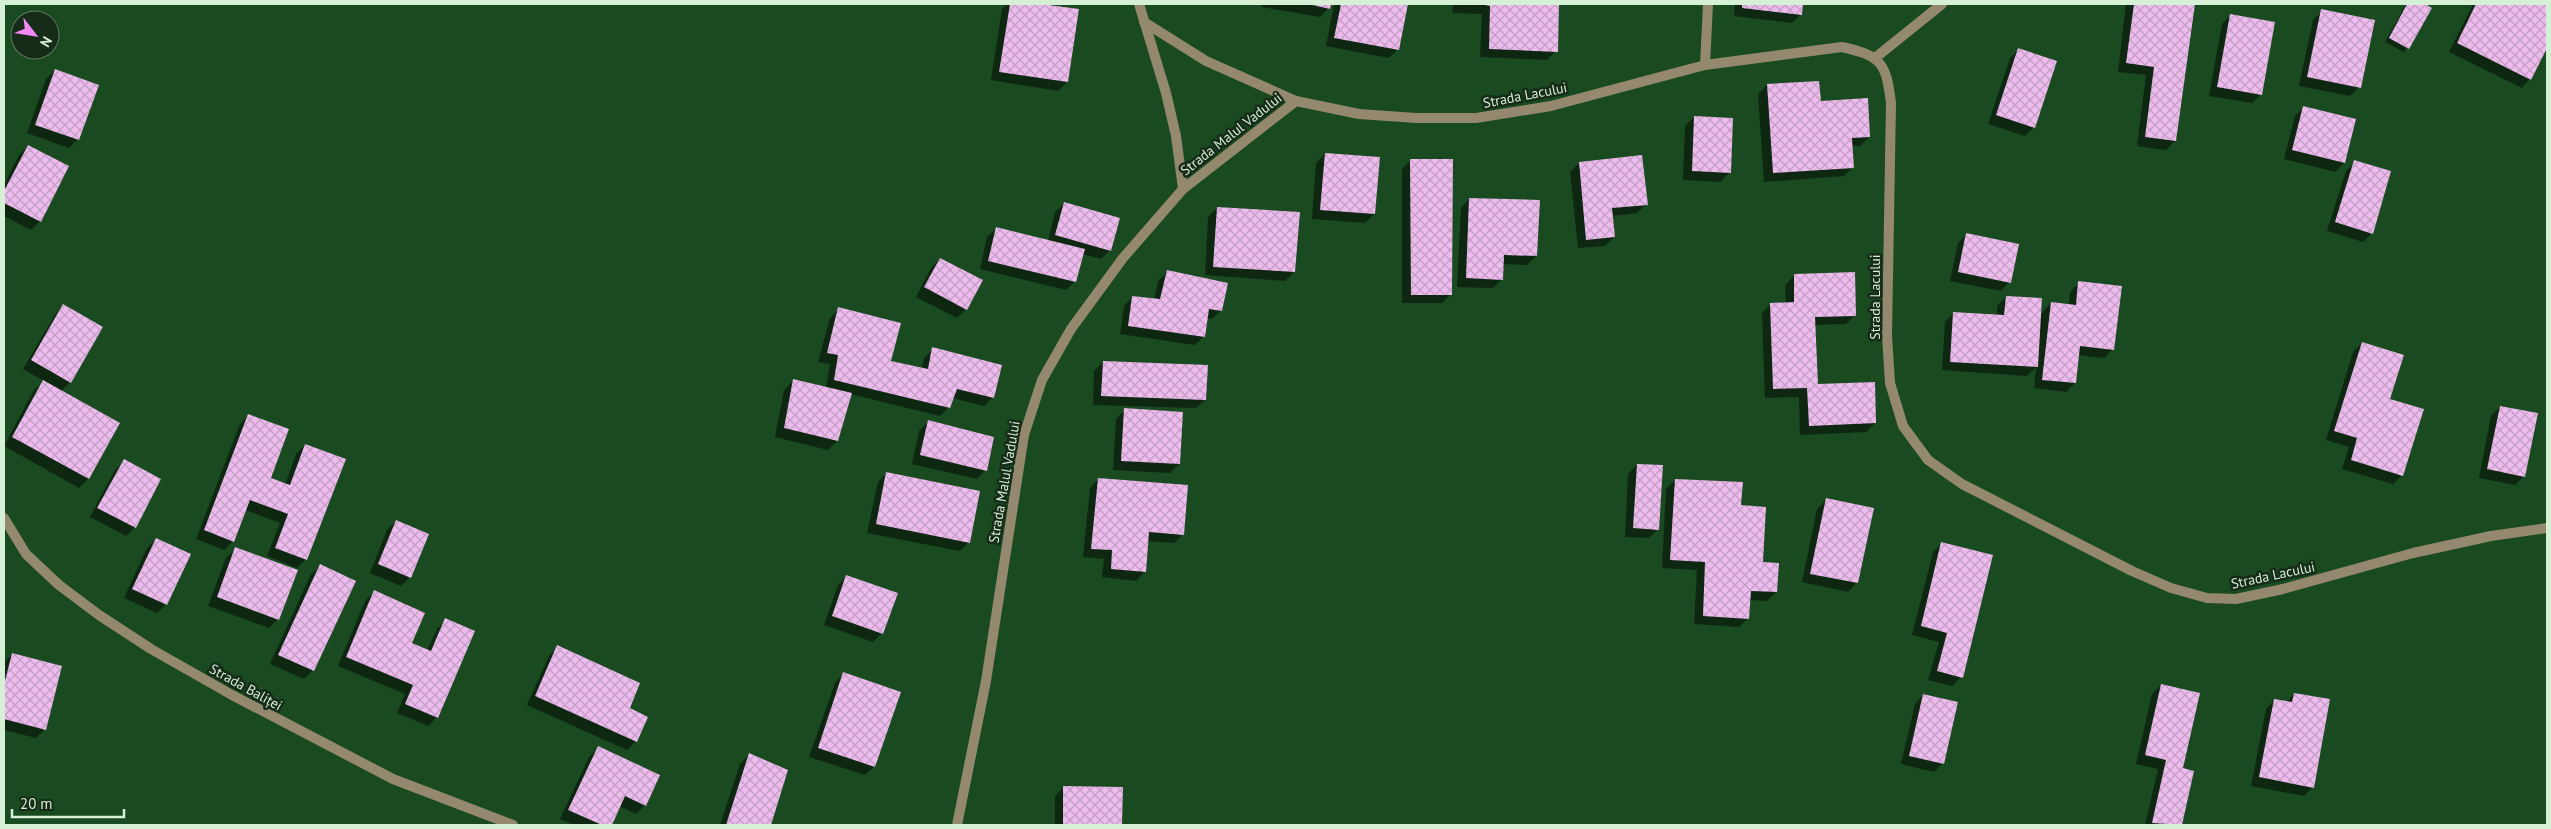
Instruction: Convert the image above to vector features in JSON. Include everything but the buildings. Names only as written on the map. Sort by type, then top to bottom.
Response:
[{"type":"street","name":"Strada Malul Vadului","points":[[1139,4],[1166,93],[1176,136],[1183,189]]},
{"type":"street","points":[[1705,65],[1708,4]]},
{"type":"street","points":[[1875,58],[1942,4]]},
{"type":"street","name":"Strada Lacului","points":[[1144,22],[1206,61],[1296,101],[1359,114],[1416,118],[1476,118],[1550,106],[1705,65],[1842,47],[1861,51],[1875,58],[1887,74],[1891,103],[1887,336],[1890,383],[1903,426],[1928,460],[1962,484],[2132,571],[2171,588],[2207,598],[2236,599],[2283,590],[2413,553],[2491,536],[2547,528]]},
{"type":"street","name":"Strada Malul Vadului","points":[[957,825],[986,681],[1024,435],[1042,380],[1071,329],[1123,258],[1183,189],[1296,101]]},
{"type":"street","name":"Strada Baliței","points":[[4,518],[26,554],[59,586],[151,649],[232,695],[393,779],[513,825]]}]
